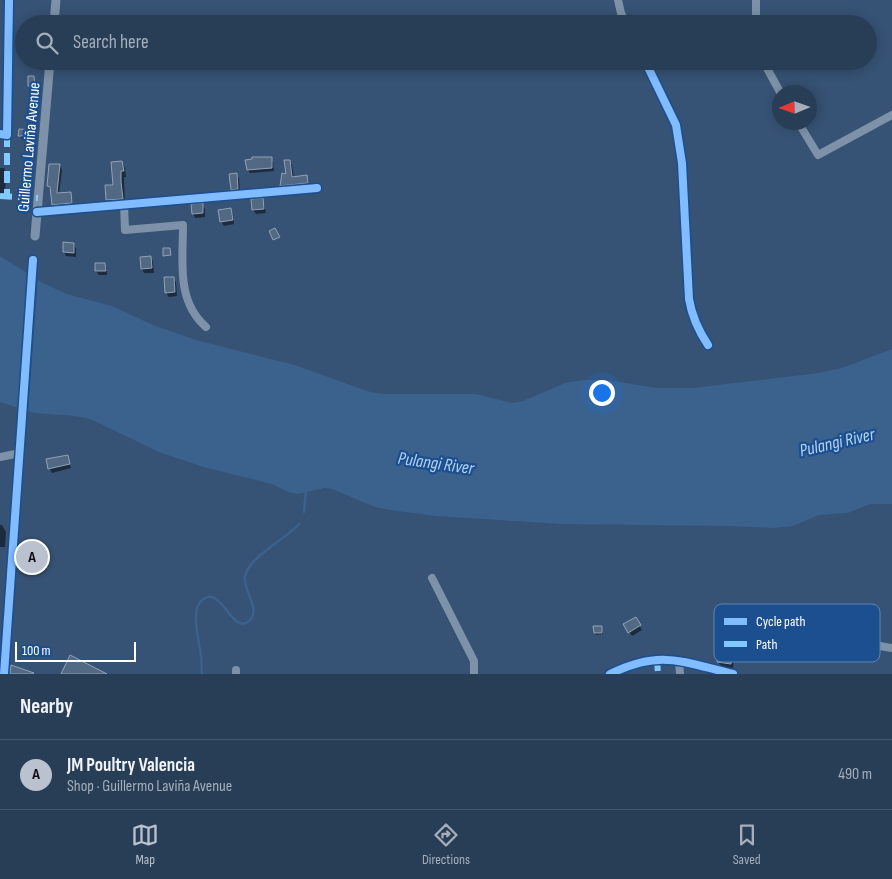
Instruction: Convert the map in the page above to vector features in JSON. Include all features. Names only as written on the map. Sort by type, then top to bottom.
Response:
[{"type":"street","points":[[0,134],[7,135],[4,75],[9,45],[9,0]]},
{"type":"street","points":[[55,15],[56,0]]},
{"type":"street","points":[[618,0],[622,15]]},
{"type":"street","points":[[756,0],[756,15]]},
{"type":"street","points":[[0,17],[10,18]]},
{"type":"street","points":[[0,44],[9,45]]},
{"type":"street","name":"Guillermo Laviña Avenue","points":[[35,236],[49,70]]},
{"type":"street","points":[[649,70],[676,125],[680,141],[689,299],[692,317],[708,345]]},
{"type":"street","points":[[768,70],[776,85]]},
{"type":"street","points":[[803,130],[818,155],[892,116]]},
{"type":"street","points":[[37,212],[317,188]]},
{"type":"street","points":[[124,204],[125,230],[183,225],[184,293],[198,320],[206,327]]},
{"type":"street","points":[[4,674],[4,617],[21,441],[33,260]]},
{"type":"street","points":[[0,457],[20,453]]},
{"type":"street","points":[[432,578],[474,661],[474,674]]},
{"type":"street","points":[[610,674],[629,665],[645,661],[679,660],[733,674]]},
{"type":"street","points":[[679,660],[680,674]]},
{"type":"water","name":"Pulangi River","points":[[0,256],[43,283],[67,294],[112,306],[153,325],[196,340],[295,365],[367,391],[381,394],[476,394],[512,403],[523,401],[565,383],[582,380],[607,380],[657,388],[693,388],[818,373],[842,368],[892,349],[892,504],[870,504],[848,513],[819,515],[793,526],[774,528],[559,524],[435,516],[390,510],[375,507],[332,489],[325,488],[298,494],[288,492],[272,484],[207,468],[159,452],[90,419],[34,413],[0,402]]},
{"type":"pier","points":[[27,271],[38,277],[28,414],[18,410]]},
{"type":"building","points":[[28,76],[34,76],[35,86],[28,86]]},
{"type":"building","points":[[19,129],[34,130],[34,136],[18,136]]},
{"type":"building","points":[[252,157],[272,157],[272,168],[247,170],[245,160],[252,159]]},
{"type":"building","points":[[284,160],[290,160],[292,177],[307,175],[308,183],[280,186],[282,173],[286,174]]},
{"type":"building","points":[[122,161],[124,171],[121,171],[123,199],[106,200],[105,185],[113,185],[111,162]]},
{"type":"building","points":[[49,164],[60,164],[57,193],[71,192],[72,203],[52,205],[50,187],[47,186]]},
{"type":"building","points":[[23,169],[31,169],[31,184],[23,184]]},
{"type":"building","points":[[237,173],[238,189],[231,190],[229,174]]},
{"type":"building","points":[[263,198],[264,209],[252,210],[251,199]]},
{"type":"building","points":[[203,203],[203,213],[192,214],[191,204]]},
{"type":"building","points":[[231,208],[233,220],[220,222],[218,210]]},
{"type":"building","points":[[275,228],[280,237],[273,240],[269,231]]},
{"type":"building","points":[[63,242],[74,243],[74,253],[63,252]]},
{"type":"building","points":[[163,248],[170,248],[171,255],[163,256]]},
{"type":"building","points":[[151,256],[152,268],[141,269],[140,257]]},
{"type":"building","points":[[95,263],[105,263],[106,271],[95,271]]},
{"type":"building","points":[[164,277],[174,277],[175,292],[165,293]]},
{"type":"building","points":[[68,455],[70,464],[48,469],[46,459]]},
{"type":"building","points":[[636,617],[641,625],[628,633],[623,624]]},
{"type":"building","points":[[593,626],[602,626],[602,633],[594,633]]},
{"type":"building","points":[[70,655],[107,674],[61,674]]},
{"type":"building","points":[[11,665],[34,673],[10,674]]},
{"type":"waterway","points":[[304,512],[306,489]]},
{"type":"waterway","points":[[202,674],[196,626],[198,605],[202,600],[209,597],[215,598],[238,622],[244,624],[250,620],[253,610],[245,581],[248,569],[261,555],[299,524]]},
{"type":"marked path","points":[[7,135],[7,197]]},
{"type":"marked path","points":[[0,196],[38,198]]},
{"type":"marked path","points":[[657,659],[658,674]]},
{"type":"cycle path","points":[[0,134],[7,135],[9,0]]},
{"type":"cycle path","points":[[649,70],[676,125],[682,163],[689,299],[696,323],[708,345]]},
{"type":"cycle path","points":[[37,212],[317,188]]},
{"type":"cycle path","points":[[4,674],[33,260]]},
{"type":"cycle path","points":[[610,674],[628,666],[658,660],[685,662],[733,674]]},
{"type":"place","name":"JM Poultry Valencia","points":[[32,557]]}]
